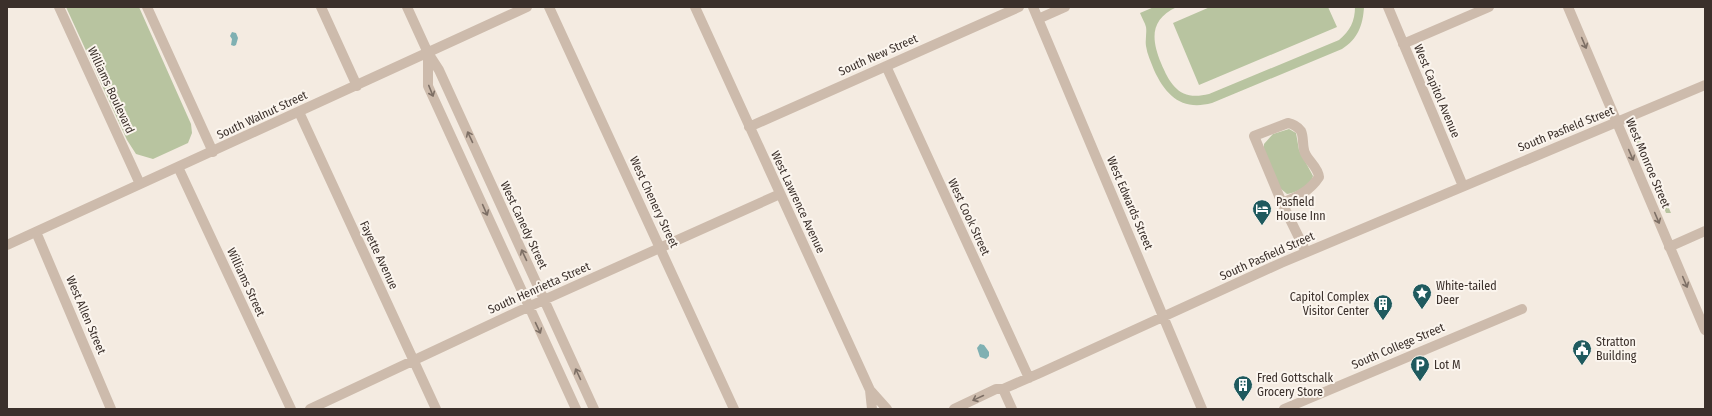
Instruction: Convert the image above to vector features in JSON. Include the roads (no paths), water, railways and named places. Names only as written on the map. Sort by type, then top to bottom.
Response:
[{"type":"street","name":"Williams Boulevard","points":[[58,7],[140,184]]},
{"type":"street","points":[[147,7],[213,152]]},
{"type":"street","points":[[321,7],[357,86]]},
{"type":"street","name":"West Canedy Street","points":[[407,7],[428,53],[439,70],[594,409]]},
{"type":"street","name":"South Walnut Street","points":[[7,245],[527,7]]},
{"type":"street","name":"West Chenery Street","points":[[549,7],[734,409]]},
{"type":"street","name":"West Lawrence Avenue","points":[[695,7],[870,390],[872,409]]},
{"type":"street","name":"South New Street","points":[[749,126],[1019,7]]},
{"type":"street","name":"West Edwards Street","points":[[1033,7],[1202,409]]},
{"type":"street","points":[[1038,19],[1065,7]]},
{"type":"street","name":"West Capitol Avenue","points":[[1388,7],[1463,186]]},
{"type":"street","points":[[1403,44],[1489,7]]},
{"type":"street","name":"West Monroe Street","points":[[1568,7],[1705,330]]},
{"type":"street","name":"West Canedy Street","points":[[428,53],[428,86],[576,409]]},
{"type":"street","name":"West Cook Street","points":[[886,66],[1029,378]]},
{"type":"street","name":"South Pasfield Street","points":[[954,409],[996,390],[1003,389],[1029,378],[1306,252],[1705,85]]},
{"type":"street","name":"Fayette Avenue","points":[[299,112],[436,409]]},
{"type":"street","points":[[1282,203],[1298,196],[1310,188],[1319,177],[1317,169],[1305,154],[1302,134],[1299,129],[1292,124],[1288,124],[1254,136],[1282,203],[1306,252]]},
{"type":"street","name":"Williams Street","points":[[178,167],[291,409]]},
{"type":"street","name":"South Henrietta Street","points":[[310,409],[528,307],[780,194]]},
{"type":"street","points":[[1669,246],[1705,231]]},
{"type":"street","name":"West Allen Street","points":[[36,232],[111,409]]},
{"type":"street","name":"South College Street","points":[[1284,409],[1522,309]]},
{"type":"street","points":[[1003,389],[1012,409]]},
{"type":"street","points":[[870,390],[887,409]]},
{"type":"water","points":[[232,32],[236,33],[238,38],[236,45],[234,46],[231,45],[232,39],[230,36]]},
{"type":"water","points":[[980,344],[984,345],[989,352],[989,356],[986,359],[980,357],[977,348]]},
{"type":"place","name":"Pasfield House Inn","points":[[1262,226]]},
{"type":"place","name":"White-tailed Deer","points":[[1422,310]]},
{"type":"place","name":"Capitol Complex Visitor Center","points":[[1383,321]]},
{"type":"place","name":"Stratton Building","points":[[1582,366]]},
{"type":"place","name":"Lot M","points":[[1420,382]]},
{"type":"place","name":"Fred Gottschalk Grocery Store","points":[[1243,402]]}]
